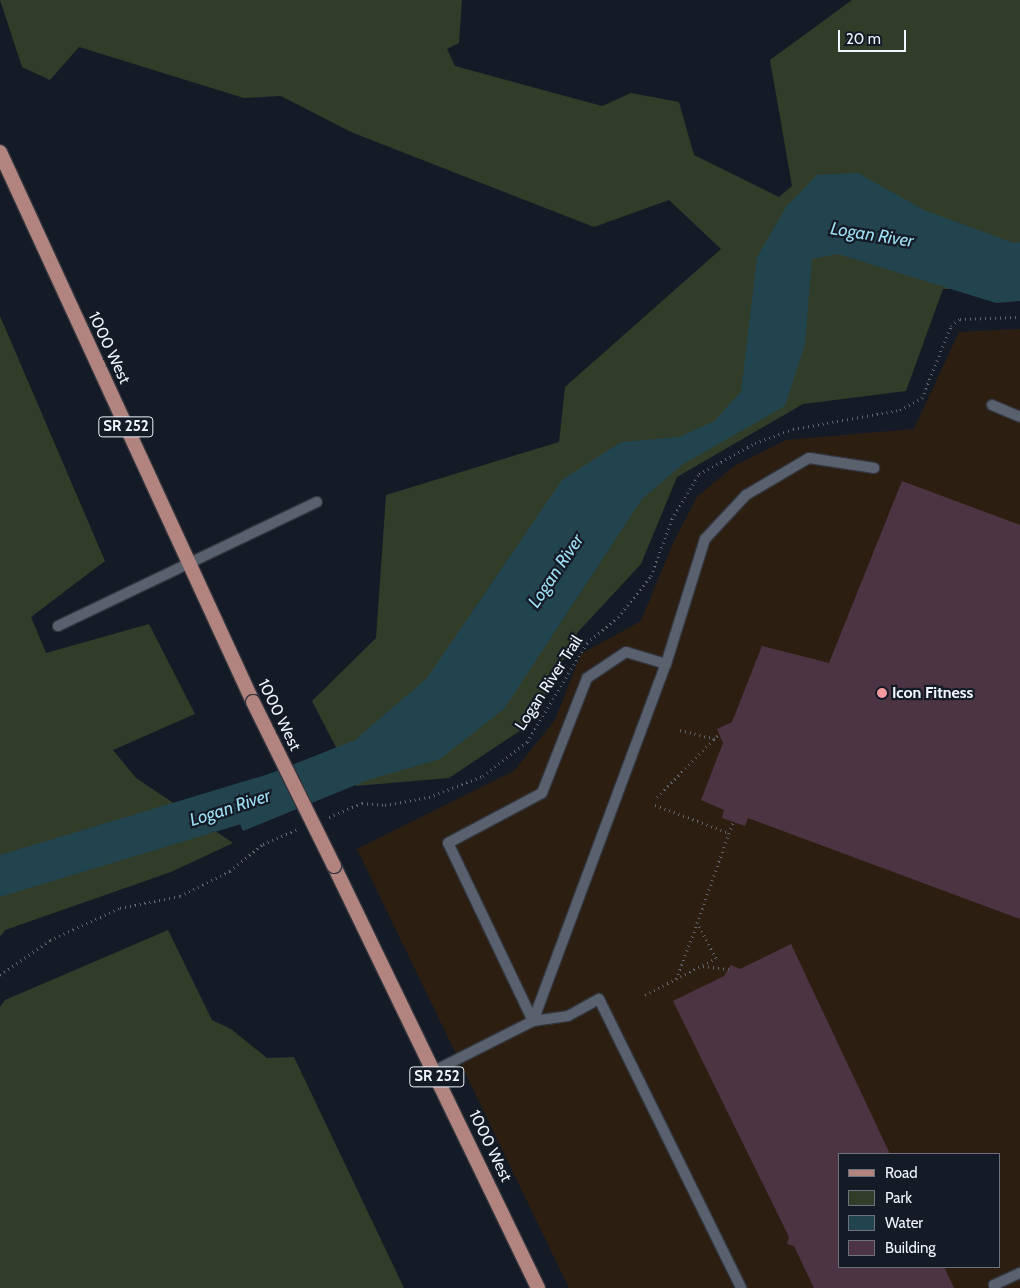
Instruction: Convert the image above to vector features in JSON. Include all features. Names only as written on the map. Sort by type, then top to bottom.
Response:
[{"type":"main road","name":"1000 West","points":[[0,152],[253,702],[538,1288]]},
{"type":"lane","points":[[992,405],[1020,417]]},
{"type":"lane","points":[[533,1022],[666,664],[705,539],[746,495],[808,458],[874,468]]},
{"type":"lane","points":[[58,626],[317,502]]},
{"type":"lane","points":[[533,1022],[448,844],[542,793],[587,678],[626,652],[666,664]]},
{"type":"lane","points":[[434,1071],[533,1022],[568,1016],[599,999],[741,1288]]},
{"type":"lane","points":[[996,1288],[994,1285],[1020,1273]]},
{"type":"path","name":"Logan River Trail","points":[[326,818],[362,803],[385,805],[429,798],[483,776],[527,742],[587,643],[618,617],[651,576],[672,519],[699,474],[756,443],[793,429],[900,410],[922,398],[951,326],[960,319],[1020,317]]},
{"type":"path","points":[[680,730],[714,739]]},
{"type":"path","points":[[657,797],[720,734]]},
{"type":"path","points":[[655,805],[729,833]]},
{"type":"path","points":[[676,979],[733,822]]},
{"type":"path","points":[[0,975],[50,940],[120,908],[180,896],[230,871],[263,844],[308,825]]},
{"type":"path","points":[[645,996],[716,958],[697,923]]},
{"type":"path","points":[[702,966],[729,968]]},
{"type":"shaded area","points":[[1020,329],[1020,1288],[569,1288],[357,849],[514,771],[555,720],[581,654],[641,621],[673,543],[697,497],[734,466],[786,440],[914,429],[959,332]]},
{"type":"green space","points":[[0,0],[462,0],[459,43],[447,49],[455,66],[602,106],[631,93],[679,102],[694,155],[779,197],[792,186],[770,60],[852,0],[1020,0],[1020,288],[943,289],[906,391],[803,404],[677,477],[641,564],[578,632],[530,724],[449,778],[356,786],[312,701],[376,638],[386,495],[559,442],[565,387],[721,249],[669,200],[594,227],[351,132],[281,96],[244,98],[79,47],[50,80],[22,67]]},
{"type":"green space","points":[[0,316],[105,561],[31,617],[46,653],[149,624],[195,714],[113,750],[136,778],[233,843],[171,872],[5,930],[0,937]]},
{"type":"green space","points":[[168,930],[212,1020],[231,1029],[267,1058],[294,1057],[404,1288],[0,1288],[0,1007],[5,1000]]},
{"type":"water","points":[[858,173],[924,210],[1014,243],[1020,242],[1020,301],[996,303],[838,254],[812,259],[805,344],[785,406],[683,464],[642,499],[504,709],[440,759],[368,780],[243,831],[226,791],[355,740],[427,678],[562,480],[621,442],[679,437],[714,421],[741,392],[757,257],[786,207],[817,175]]},
{"type":"building","name":"Icon Fitness","points":[[902,481],[1020,525],[1020,919],[748,818],[745,826],[722,818],[724,810],[701,800],[723,743],[717,729],[732,722],[762,646],[829,663]]},
{"type":"building","points":[[791,944],[890,1153],[838,1153],[838,1268],[944,1268],[954,1288],[814,1288],[794,1246],[787,1244],[789,1237],[673,1001],[724,976],[731,965],[740,969]]},
{"type":"waterway","name":"Logan River","points":[[0,876],[284,790]]},
{"type":"place","name":"Icon Fitness","points":[[882,693]]}]
